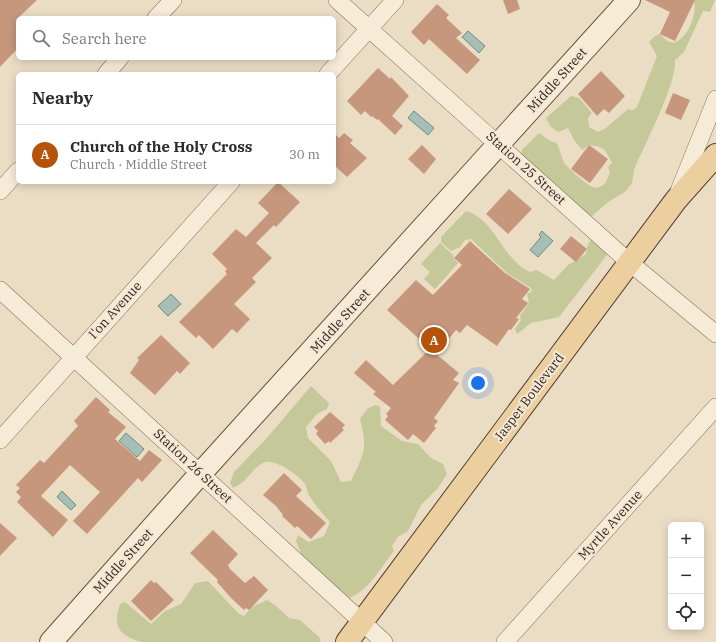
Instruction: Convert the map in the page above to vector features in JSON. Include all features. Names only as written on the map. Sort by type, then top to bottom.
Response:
[{"type":"main road","name":"Jasper Boulevard","points":[[347,642],[629,262],[676,200],[716,155]]},
{"type":"street","points":[[158,16],[173,0]]},
{"type":"street","name":"Station 25 Street","points":[[337,0],[500,144],[629,262],[716,334]]},
{"type":"street","points":[[330,72],[395,0]]},
{"type":"street","name":"Middle Street","points":[[51,642],[201,473],[629,0]]},
{"type":"street","points":[[108,72],[118,60]]},
{"type":"street","points":[[676,200],[716,99]]},
{"type":"street","points":[[0,191],[16,173]]},
{"type":"street","name":"I'on Avenue","points":[[0,440],[73,356],[229,184]]},
{"type":"street","name":"Station 26 Street","points":[[0,290],[384,642]]},
{"type":"street","name":"Myrtle Avenue","points":[[505,642],[716,407]]},
{"type":"green space","points":[[694,0],[715,0],[710,12],[703,11],[684,52],[675,60],[671,84],[666,99],[634,170],[632,183],[626,191],[608,202],[591,217],[521,156],[522,150],[539,133],[550,141],[557,143],[564,163],[577,176],[590,186],[597,188],[605,184],[610,173],[608,167],[612,163],[606,152],[601,148],[589,145],[582,150],[574,140],[568,128],[558,132],[550,126],[546,118],[571,96],[579,98],[592,113],[588,118],[589,127],[598,132],[606,128],[628,109],[633,110],[637,107],[657,56],[649,42],[655,36],[660,34],[667,41],[674,43],[684,36],[693,19],[695,6]]},
{"type":"green space","points":[[466,211],[474,214],[488,226],[511,257],[520,266],[530,272],[537,270],[554,280],[568,265],[586,254],[588,244],[593,237],[605,245],[607,255],[559,317],[531,323],[517,334],[515,329],[521,320],[520,316],[529,302],[527,294],[532,291],[531,288],[508,274],[471,239],[465,240],[460,247],[451,251],[441,242],[441,237]]},
{"type":"green space","points":[[440,243],[454,256],[453,258],[458,263],[435,289],[424,279],[430,272],[421,264]]},
{"type":"green space","points":[[311,386],[329,403],[327,409],[317,414],[306,427],[308,438],[331,461],[341,482],[351,481],[359,464],[364,445],[360,419],[368,408],[376,405],[380,407],[381,426],[402,441],[418,444],[431,458],[443,464],[447,474],[438,488],[421,505],[408,531],[398,537],[392,546],[394,551],[374,578],[363,590],[349,598],[305,563],[296,541],[298,535],[308,542],[324,536],[330,522],[311,499],[306,485],[302,480],[286,468],[273,462],[267,462],[255,469],[242,483],[233,488],[230,483],[234,472],[266,439]]},
{"type":"green space","points":[[208,581],[238,613],[244,616],[252,607],[267,600],[289,618],[300,620],[319,637],[321,642],[141,642],[127,636],[119,629],[117,619],[120,604],[125,602],[151,624],[165,611],[181,604],[195,583]]},
{"type":"water","points":[[468,31],[485,46],[479,53],[462,37]]},
{"type":"water","points":[[414,111],[434,128],[428,135],[408,118]]},
{"type":"water","points":[[542,231],[553,241],[538,257],[530,250],[541,237],[539,235]]},
{"type":"water","points":[[171,294],[181,304],[168,316],[158,306]]},
{"type":"water","points":[[126,433],[144,449],[137,457],[119,441]]},
{"type":"water","points":[[62,491],[76,505],[71,510],[57,497]]},
{"type":"building","points":[[0,0],[37,0],[20,16],[16,16],[16,50],[0,67]]},
{"type":"building","points":[[503,0],[517,0],[520,9],[508,14]]},
{"type":"building","points":[[645,0],[695,0],[675,41],[660,34],[670,12]]},
{"type":"building","points":[[437,4],[449,15],[446,18],[462,33],[456,38],[480,60],[467,74],[429,39],[424,45],[411,32]]},
{"type":"building","points":[[378,68],[390,79],[391,77],[409,96],[392,116],[403,126],[395,135],[378,119],[377,120],[372,116],[371,117],[365,111],[361,115],[347,101]]},
{"type":"building","points":[[601,71],[625,96],[609,113],[604,109],[597,116],[578,94]]},
{"type":"building","points":[[673,93],[690,100],[681,120],[665,113]]},
{"type":"building","points":[[344,133],[353,140],[350,143],[367,158],[347,177],[336,167],[336,135],[339,138]]},
{"type":"building","points":[[422,145],[436,159],[424,174],[408,159]]},
{"type":"building","points":[[589,145],[608,159],[590,183],[571,169]]},
{"type":"building","points":[[276,184],[280,184],[300,202],[276,227],[274,225],[256,243],[272,258],[252,278],[256,282],[234,304],[250,319],[237,333],[232,329],[213,349],[199,335],[196,338],[179,322],[227,274],[225,271],[227,269],[212,254],[236,229],[246,237],[269,213],[258,203]]},
{"type":"building","points":[[509,189],[532,209],[508,234],[486,214]]},
{"type":"building","points":[[571,236],[587,249],[576,262],[560,249]]},
{"type":"building","points":[[470,241],[505,273],[530,289],[522,299],[528,303],[516,318],[519,319],[511,330],[509,329],[497,346],[467,325],[460,333],[456,330],[436,354],[387,310],[416,280],[433,295],[462,265],[454,258]]},
{"type":"building","points":[[161,335],[190,363],[180,374],[177,371],[155,395],[130,373],[139,360],[137,358]]},
{"type":"building","points":[[430,349],[459,373],[453,380],[459,383],[434,418],[438,421],[434,426],[436,428],[424,443],[413,434],[408,440],[385,420],[388,416],[386,414],[391,408],[373,394],[376,392],[354,373],[366,360],[393,385]]},
{"type":"building","points":[[96,397],[110,410],[108,412],[126,427],[115,439],[140,461],[149,450],[162,460],[142,482],[138,478],[87,534],[73,521],[100,492],[70,465],[41,496],[68,520],[53,537],[17,502],[21,497],[16,492],[20,488],[16,485],[40,460],[44,463],[78,426],[74,421]]},
{"type":"building","points":[[330,412],[345,425],[342,428],[344,430],[330,443],[329,441],[325,444],[316,434],[318,431],[314,427]]},
{"type":"building","points":[[284,473],[302,490],[296,496],[326,523],[311,539],[297,526],[295,528],[282,516],[283,515],[276,506],[263,495]]},
{"type":"building","points":[[0,523],[17,538],[0,556]]},
{"type":"building","points":[[213,530],[238,554],[228,565],[230,569],[245,583],[254,576],[268,590],[249,610],[246,608],[244,610],[231,598],[217,582],[218,580],[190,553]]},
{"type":"building","points":[[151,580],[154,583],[156,582],[174,600],[151,621],[131,601]]},
{"type":"place","name":"Church of the Holy Cross","points":[[434,340]]}]
